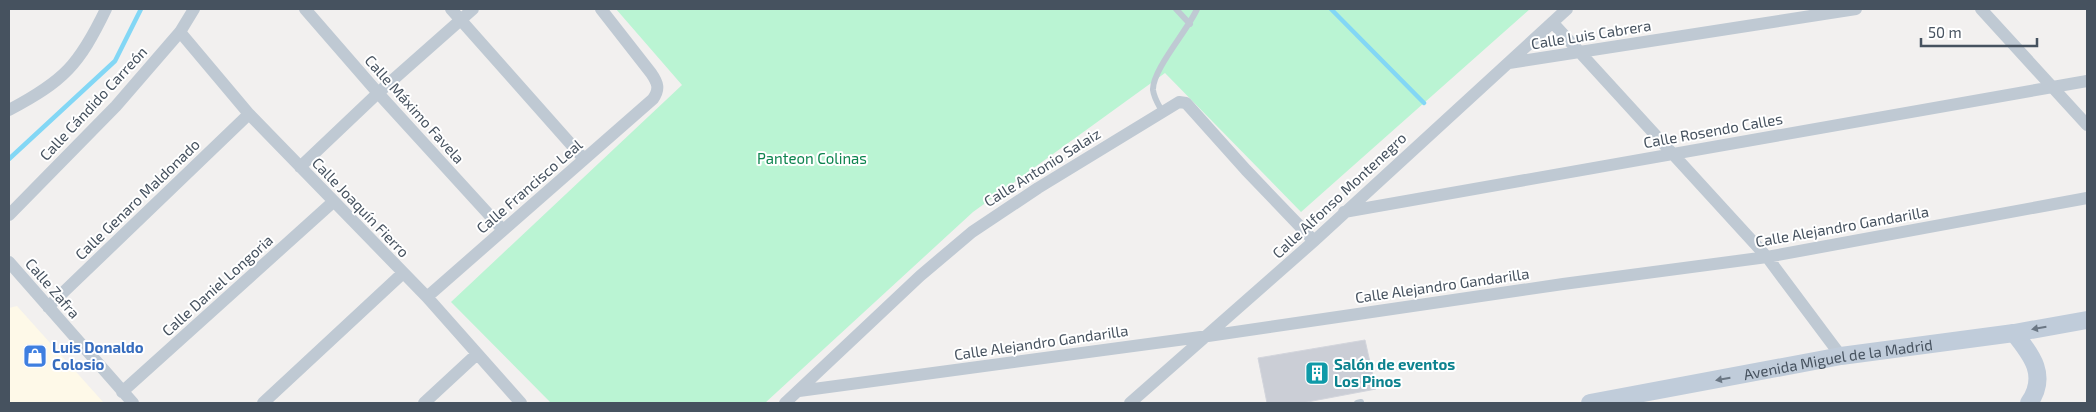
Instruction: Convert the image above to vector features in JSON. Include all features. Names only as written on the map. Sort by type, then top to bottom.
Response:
[{"type":"main road","name":"Avenida Miguel de la Madrid","points":[[1590,403],[1841,356],[2014,333],[2087,320]]},
{"type":"main road","points":[[2014,333],[2032,356],[2036,368],[2037,389],[2029,403]]},
{"type":"street","points":[[9,110],[36,95],[69,70],[91,39],[106,9]]},
{"type":"street","name":"Calle Cándido Carreón","points":[[9,215],[116,106],[180,32],[194,9]]},
{"type":"street","name":"Calle Máximo Favela","points":[[305,9],[378,93],[503,230]]},
{"type":"street","points":[[451,9],[584,159]]},
{"type":"street","points":[[300,167],[378,93],[473,9]]},
{"type":"street","name":"Calle Francisco Leal","points":[[427,297],[653,99],[658,89],[658,82],[642,59],[601,9]]},
{"type":"street","name":"Calle Alfonso Montenegro","points":[[1130,403],[1314,241],[1568,9]]},
{"type":"street","name":"Calle Luis Cabrera","points":[[1509,63],[1856,9]]},
{"type":"street","points":[[1981,9],[2087,125]]},
{"type":"street","points":[[1553,23],[1768,257],[1841,356]]},
{"type":"street","name":"Calle Joaquín Fierro","points":[[180,32],[249,114],[427,297],[521,403]]},
{"type":"street","name":"Calle Rosendo Calles","points":[[1344,212],[2087,81]]},
{"type":"street","name":"Calle Antonio Salaiz","points":[[785,403],[920,276],[972,232],[1038,188],[1179,102],[1186,103],[1246,170],[1314,241]]},
{"type":"street","name":"Calle Genaro Maldonado","points":[[48,307],[249,114]]},
{"type":"street","name":"Calle Alejandro Gandarilla","points":[[799,391],[1208,336],[1563,284],[1768,257],[2087,198]]},
{"type":"street","name":"Calle Daniel Longoria","points":[[122,392],[333,202]]},
{"type":"street","name":"Calle Zafra","points":[[9,262],[14,276],[48,307],[133,403]]},
{"type":"street","points":[[263,403],[403,273]]},
{"type":"street","points":[[424,403],[477,354]]},
{"type":"lane","points":[[1176,9],[1190,24]]},
{"type":"lane","points":[[1162,111],[1155,98],[1153,88],[1160,67],[1190,24],[1197,9]]},
{"type":"shaded area","name":"Luis Donaldo Colosio","points":[[17,306],[104,403],[9,403],[9,308]]},
{"type":"green space","name":"Panteon Colinas","points":[[616,9],[1530,9],[1301,212],[1165,73],[973,212],[765,403],[551,403],[451,302],[682,85]]},
{"type":"building","name":"Salón de eventos Los Pinos","points":[[1365,340],[1376,389],[1302,403],[1267,403],[1258,358]]},
{"type":"waterway","points":[[9,159],[115,61],[141,9]]},
{"type":"waterway","points":[[1331,9],[1424,103]]},
{"type":"place","name":"Luis Donaldo Colosio","points":[[35,356]]},
{"type":"place","name":"Salón de eventos Los Pinos","points":[[1317,373]]}]
